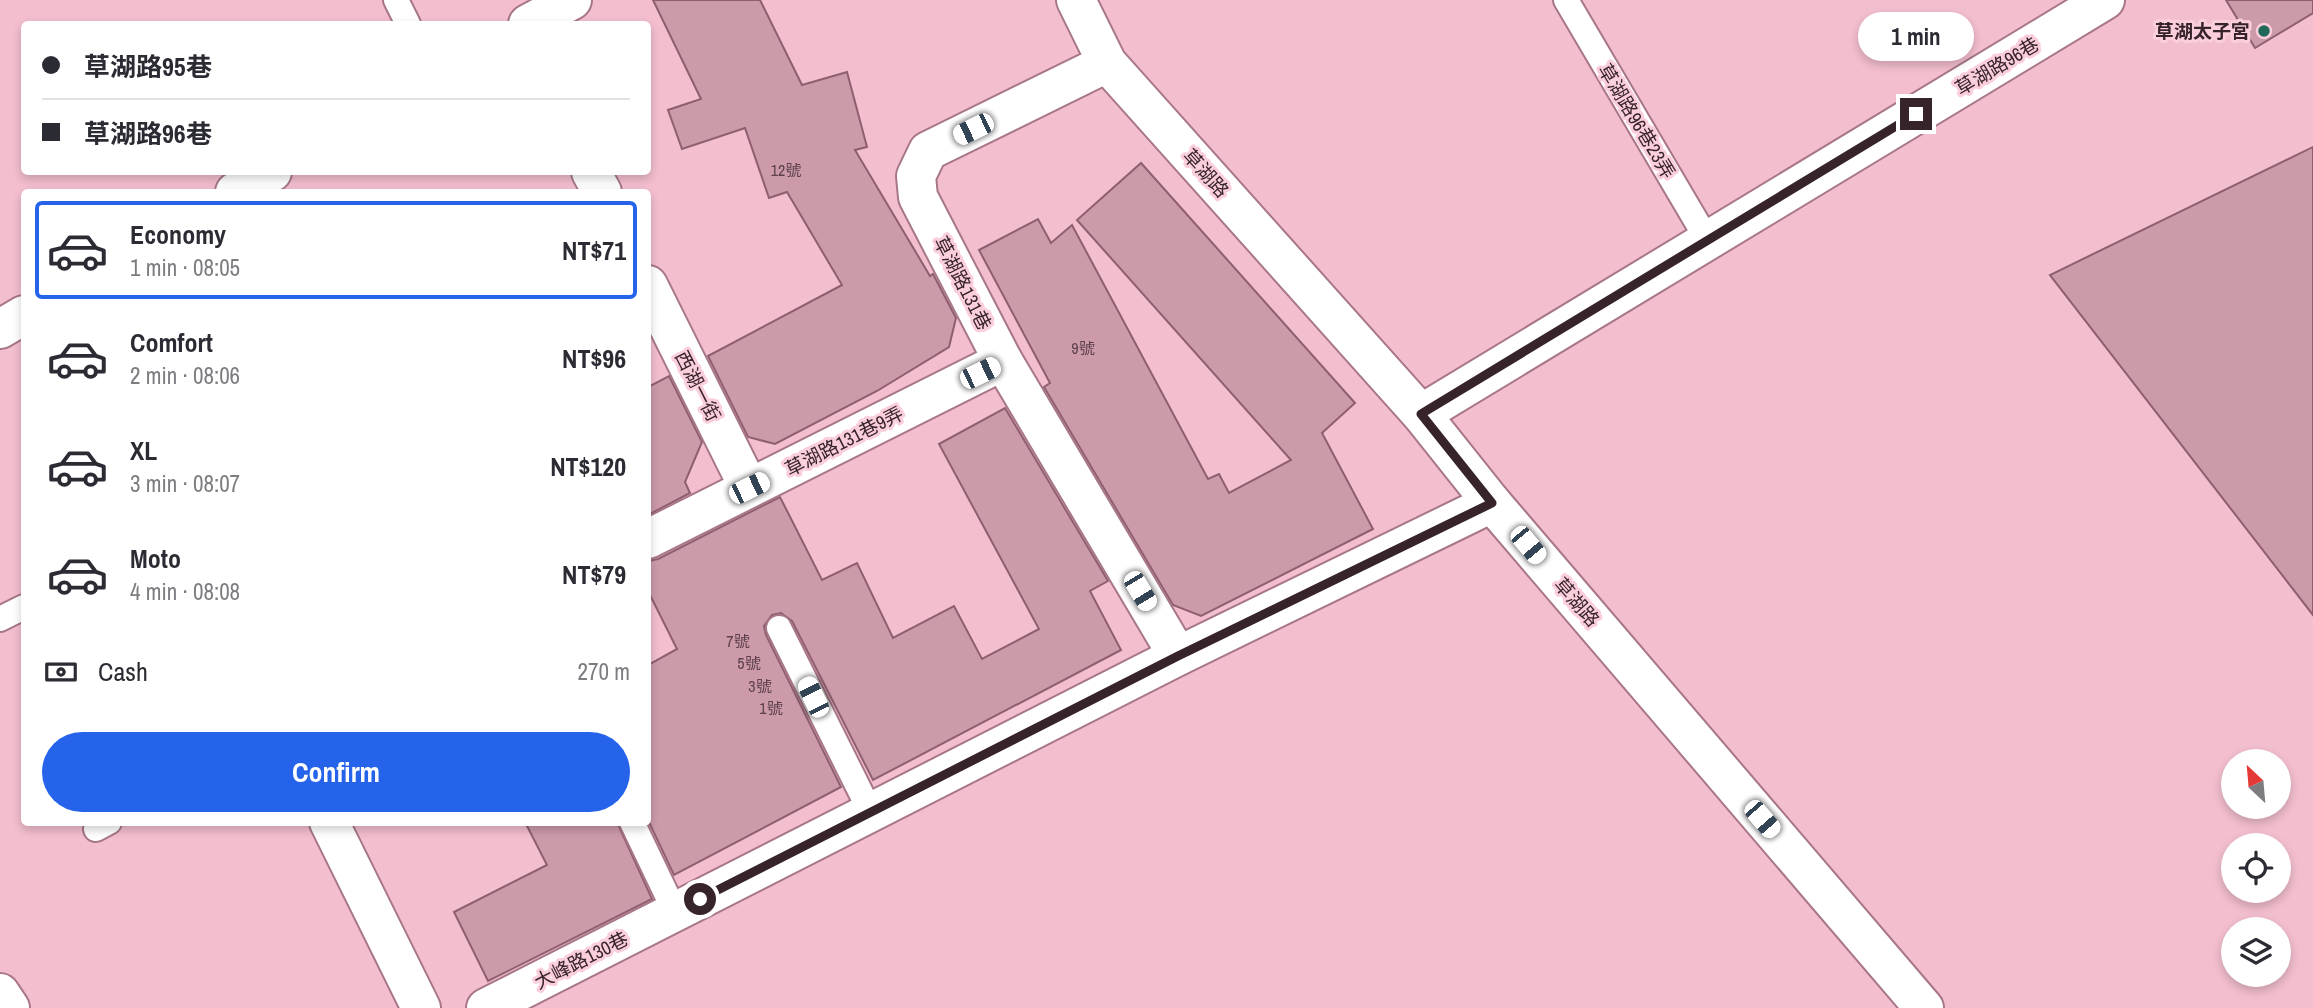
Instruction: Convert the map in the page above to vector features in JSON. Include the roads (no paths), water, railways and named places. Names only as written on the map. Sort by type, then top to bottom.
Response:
[{"type":"street","points":[[534,21],[572,0]]},
{"type":"street","name":"草湖路","points":[[1076,0],[1107,62],[1421,414],[1492,503],[1924,1008]]},
{"type":"street","name":"草湖路96巷","points":[[1421,414],[2105,0]]},
{"type":"street","name":"草湖路131巷","points":[[1107,62],[928,151],[916,176],[918,197],[1003,361],[1178,656]]},
{"type":"street","points":[[241,189],[266,175]]},
{"type":"street","name":"西湖一街","points":[[651,291],[749,488]]},
{"type":"street","points":[[0,329],[21,317]]},
{"type":"street","name":"草湖路131巷9弄","points":[[651,537],[1003,361]]},
{"type":"street","name":"大峰路130巷","points":[[486,1008],[1178,656],[1492,503]]},
{"type":"street","points":[[331,826],[421,1008]]},
{"type":"street","points":[[0,993],[10,1008]]},
{"type":"lane","points":[[396,0],[406,21]]},
{"type":"lane","name":"草湖路96巷23弄","points":[[1566,0],[1708,241]]},
{"type":"lane","points":[[0,619],[21,608]]},
{"type":"lane","points":[[779,628],[870,811]]},
{"type":"lane","points":[[634,826],[676,912]]},
{"type":"place","name":"草湖太子宮","points":[[2264,31]]}]
